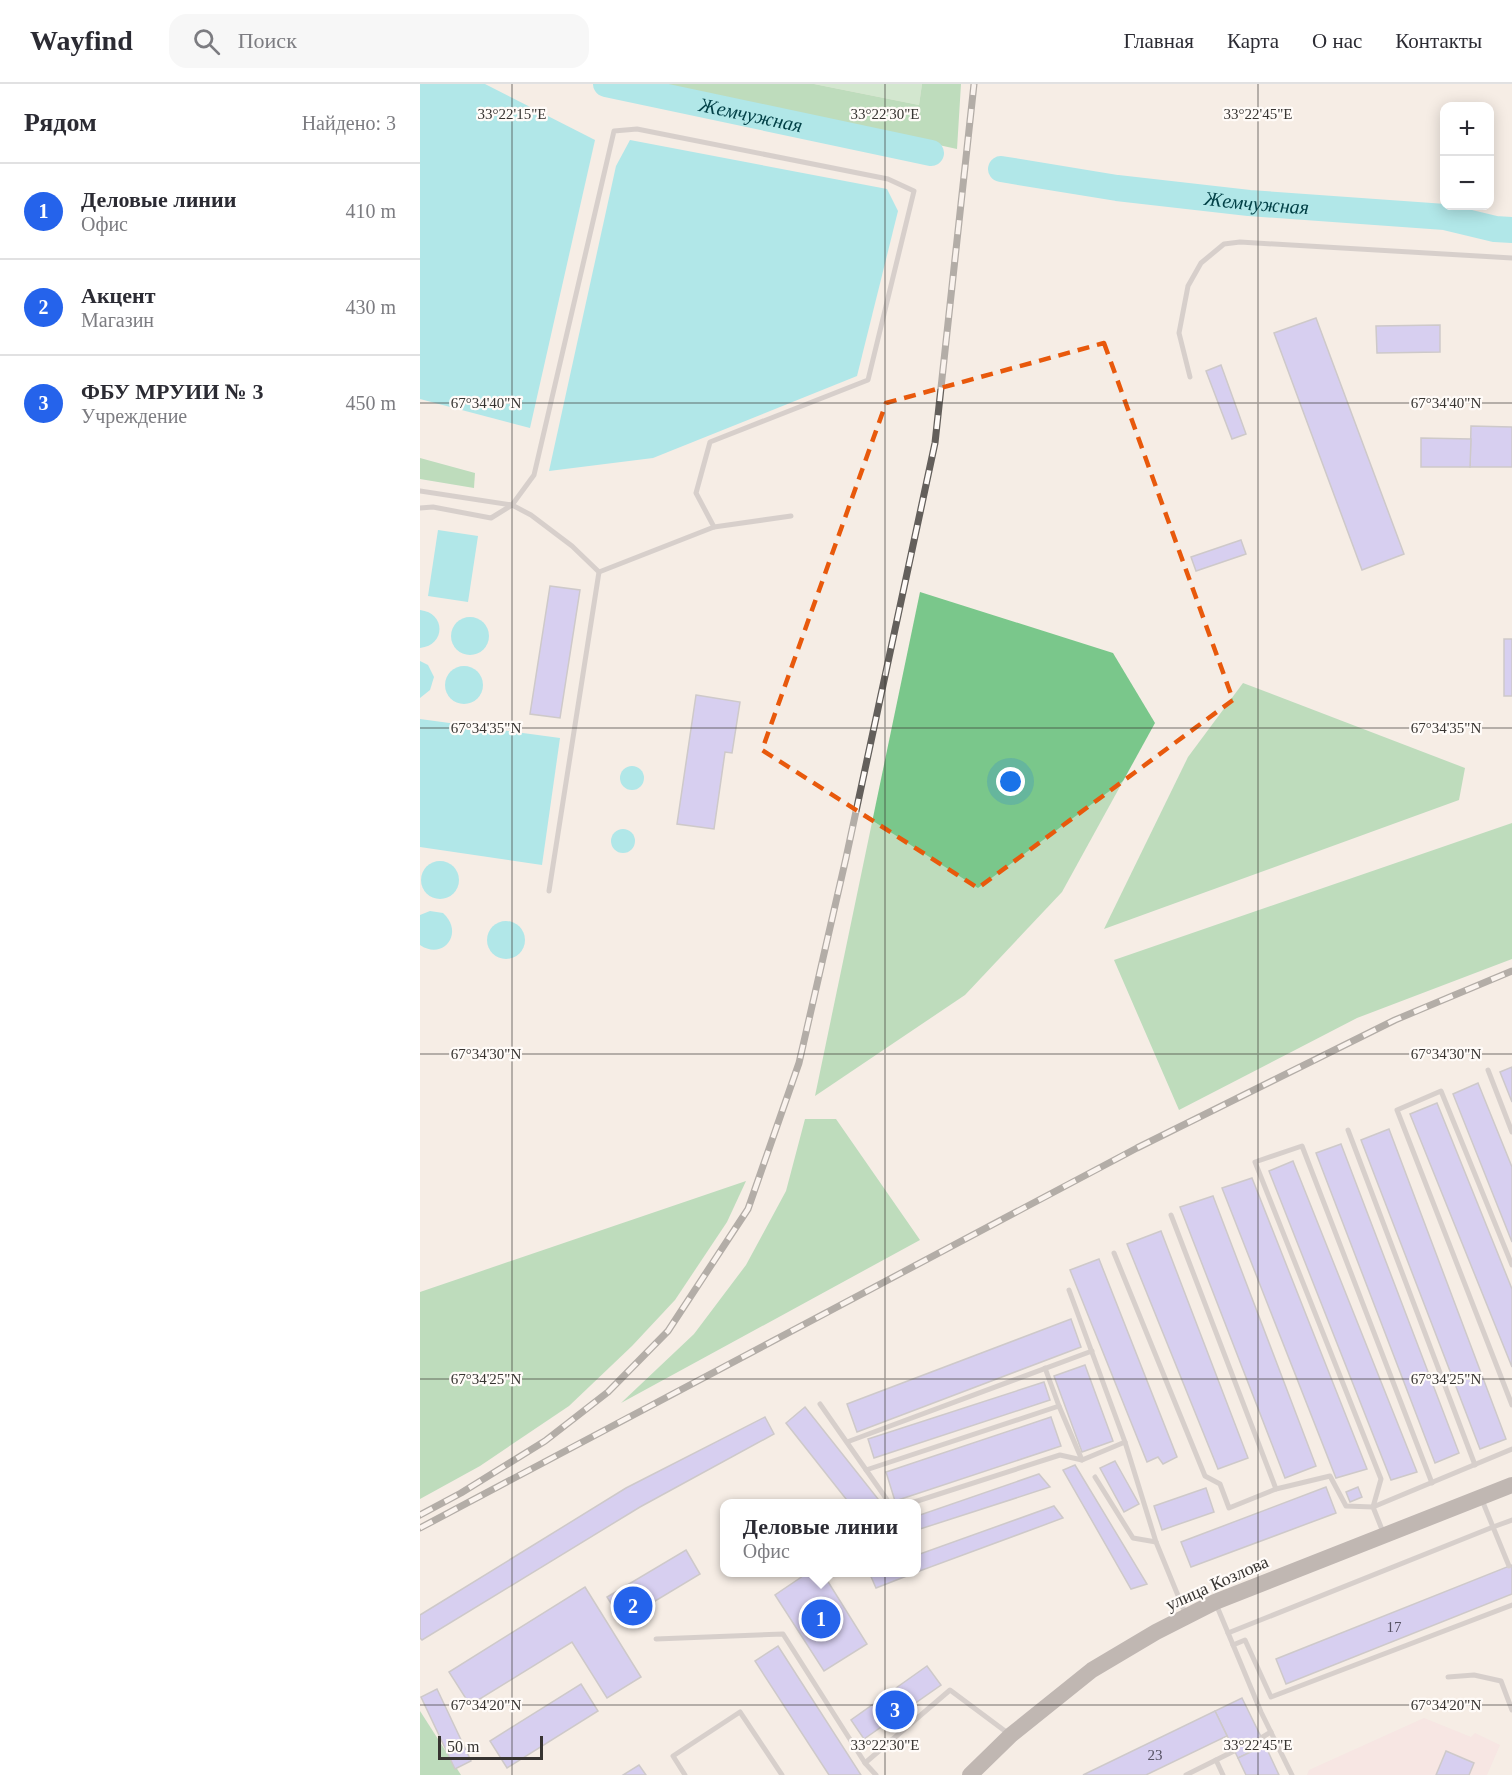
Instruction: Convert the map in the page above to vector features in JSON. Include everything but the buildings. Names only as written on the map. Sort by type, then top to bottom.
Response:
[{"type":"main road","name":"улица Козлова","points":[[970,1775],[1011,1735],[1092,1670],[1156,1632],[1215,1602],[1512,1485]]},
{"type":"lane","points":[[420,508],[433,507],[491,518],[512,505],[534,475],[615,131],[638,129],[888,179],[914,191],[868,380],[711,442],[696,493],[714,527]]},
{"type":"lane","points":[[1190,377],[1179,333],[1188,286],[1201,263],[1224,244],[1240,242],[1512,258]]},
{"type":"lane","points":[[420,491],[512,505],[531,515],[572,546],[599,572]]},
{"type":"lane","points":[[599,572],[714,527],[791,516]]},
{"type":"lane","points":[[549,891],[599,572]]},
{"type":"lane","points":[[1488,1070],[1512,1132]]},
{"type":"lane","points":[[1512,1266],[1441,1091],[1397,1110],[1512,1405]]},
{"type":"lane","points":[[1348,1130],[1475,1464]]},
{"type":"lane","points":[[1384,1536],[1373,1507],[1381,1479],[1255,1161],[1302,1146],[1432,1483]]},
{"type":"lane","points":[[1171,1215],[1276,1489]]},
{"type":"lane","points":[[1114,1253],[1205,1476],[1220,1484],[1229,1508],[1276,1489],[1330,1476],[1346,1506],[1373,1507],[1512,1449]]},
{"type":"lane","points":[[1069,1290],[1125,1442],[1156,1542],[1187,1617]]},
{"type":"lane","points":[[847,1442],[1092,1351]]},
{"type":"lane","points":[[1045,1368],[1082,1460]]},
{"type":"lane","points":[[820,1404],[887,1499]]},
{"type":"lane","points":[[866,1470],[1059,1406]]},
{"type":"lane","points":[[921,1499],[1060,1455],[1082,1460],[1125,1442]]},
{"type":"lane","points":[[1095,1477],[1133,1538],[1156,1542]]},
{"type":"lane","points":[[1481,1497],[1509,1566]]},
{"type":"lane","points":[[1228,1633],[1512,1520]]},
{"type":"lane","points":[[1215,1602],[1292,1775]]},
{"type":"lane","points":[[1233,1645],[1245,1641],[1271,1697],[1512,1605]]},
{"type":"lane","points":[[656,1639],[783,1634],[865,1763],[876,1775]]},
{"type":"lane","points":[[1448,1677],[1474,1675],[1501,1681],[1512,1710]]},
{"type":"lane","points":[[865,1763],[950,1690],[1011,1735]]},
{"type":"lane","points":[[685,1775],[673,1756],[740,1712],[782,1775]]},
{"type":"lane","points":[[1261,1738],[1271,1732]]},
{"type":"lane","points":[[1186,1775],[1234,1751]]},
{"type":"lane","points":[[1216,1760],[1223,1775]]},
{"type":"highlighted area","points":[[1104,343],[1233,700],[978,888],[762,750],[886,403]]},
{"type":"shaded area","points":[[1424,1718],[1471,1737],[1475,1733],[1500,1745],[1487,1775],[1307,1775],[1309,1770]]},
{"type":"green space","points":[[658,84],[814,84],[919,105],[922,84],[961,84],[957,149]]},
{"type":"green space","points":[[814,84],[922,84],[919,105]]},
{"type":"green space","points":[[420,458],[475,473],[474,488],[420,479]]},
{"type":"green space","points":[[920,592],[1113,653],[1155,723],[1062,892],[965,995],[815,1096]]},
{"type":"green space","points":[[1243,683],[1465,768],[1459,800],[1104,929],[1188,757]]},
{"type":"green space","points":[[1512,823],[1512,959],[1357,1018],[1179,1110],[1114,960]]},
{"type":"green space","points":[[805,1119],[836,1119],[920,1240],[621,1403],[694,1334],[746,1265],[786,1191]]},
{"type":"green space","points":[[746,1181],[727,1222],[675,1300],[632,1346],[569,1406],[480,1466],[420,1499],[420,1292]]},
{"type":"green space","points":[[420,1711],[461,1775],[420,1775]]},
{"type":"water","points":[[420,84],[485,84],[595,140],[530,428],[420,399]]},
{"type":"water","points":[[630,140],[887,189],[898,211],[857,376],[653,458],[549,471],[616,166]]},
{"type":"water","points":[[438,530],[478,536],[468,602],[428,596]]},
{"type":"water","points":[[420,610],[429,612],[435,617],[440,629],[435,641],[429,646],[420,648]]},
{"type":"water","points":[[470,617],[484,622],[489,636],[484,650],[470,655],[456,650],[451,636],[456,622]]},
{"type":"water","points":[[420,661],[428,665],[434,677],[430,690],[420,698]]},
{"type":"water","points":[[464,666],[471,667],[477,672],[482,678],[482,692],[477,698],[471,703],[464,704],[457,703],[451,698],[446,692],[445,685],[446,678],[451,672],[457,667]]},
{"type":"water","points":[[420,719],[560,738],[542,865],[420,847]]},
{"type":"water","points":[[632,766],[641,769],[644,778],[641,787],[632,790],[623,787],[620,778],[623,769]]},
{"type":"water","points":[[623,829],[631,833],[635,841],[631,849],[623,853],[615,849],[611,841],[615,833]]},
{"type":"water","points":[[440,861],[447,862],[453,867],[458,873],[458,887],[453,893],[447,898],[440,899],[433,898],[427,893],[422,887],[421,880],[422,873],[427,867],[433,862]]},
{"type":"water","points":[[430,911],[443,913],[452,929],[448,942],[436,950],[420,945],[420,915]]},
{"type":"water","points":[[506,921],[513,922],[519,927],[524,933],[524,947],[519,953],[513,958],[506,959],[499,958],[493,953],[488,947],[487,940],[488,933],[493,927],[499,922]]},
{"type":"waterway","name":"Жемчужная","points":[[606,84],[931,153]]},
{"type":"waterway","name":"Жемчужная","points":[[1001,169],[1117,188],[1249,203],[1445,217],[1495,229],[1512,230]]},
{"type":"railway","points":[[420,1515],[461,1493],[545,1441],[608,1392],[668,1331],[748,1209],[799,1063],[846,858],[935,443],[974,84]]},
{"type":"railway","points":[[420,1528],[1137,1148],[1395,1020],[1512,971]]},
{"type":"place","name":"Акцент","points":[[633,1606]]},
{"type":"place","name":"Деловые линии","points":[[821,1619]]},
{"type":"place","name":"ФБУ МРУИИ № 3","points":[[895,1710]]}]
